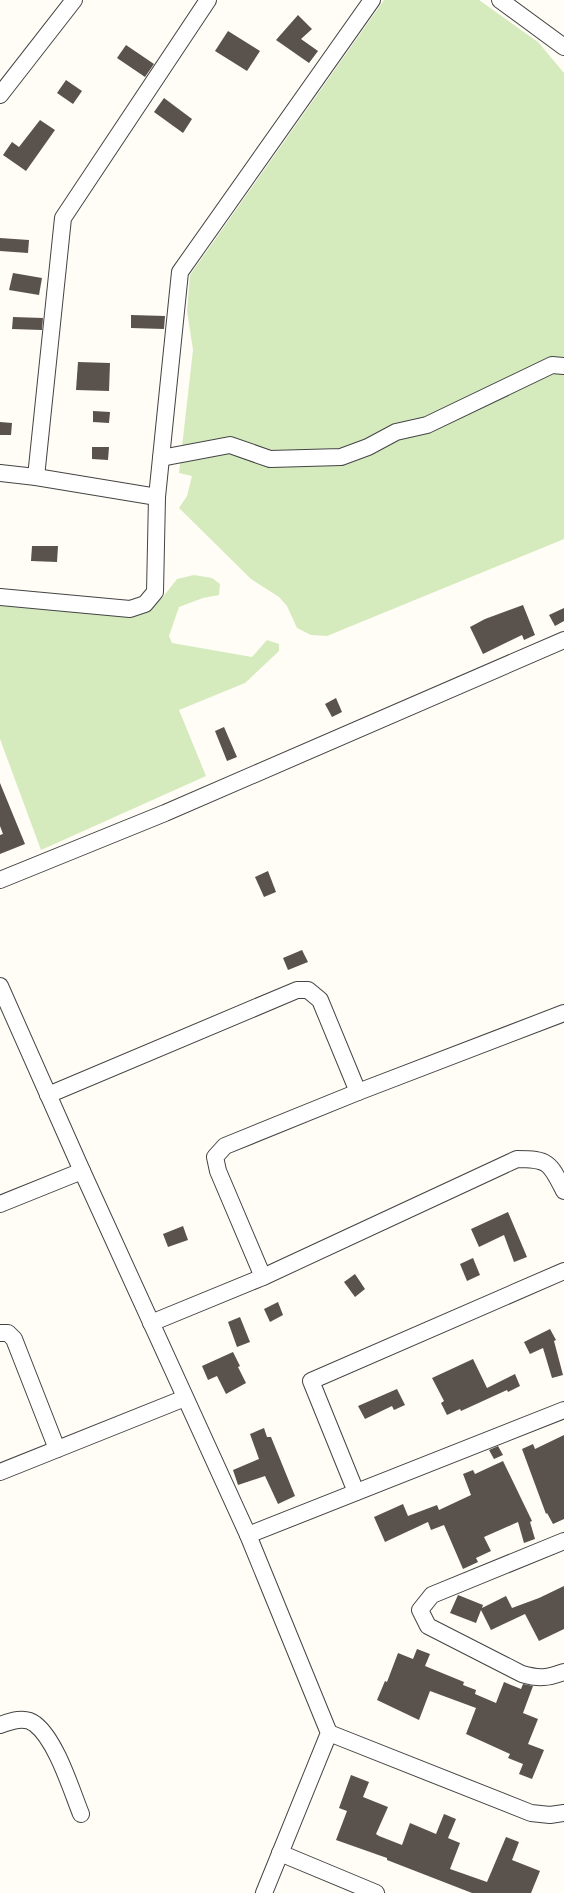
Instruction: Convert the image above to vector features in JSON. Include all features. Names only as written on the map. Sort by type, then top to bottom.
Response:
[{"type":"street","points":[[1,90],[74,0]]},
{"type":"street","points":[[36,477],[63,218],[208,0]]},
{"type":"street","points":[[0,597],[130,609],[145,604],[155,592],[156,497],[180,272],[372,0]]},
{"type":"street","points":[[500,0],[564,47]]},
{"type":"street","points":[[161,458],[230,445],[270,459],[341,457],[368,447],[396,432],[427,425],[552,365],[564,366]]},
{"type":"street","points":[[0,473],[36,477],[156,497]]},
{"type":"street","points":[[0,880],[172,810],[564,640]]},
{"type":"street","points":[[0,986],[82,1171],[248,1535],[329,1732],[264,1893]]},
{"type":"street","points":[[48,1095],[297,990],[308,990],[320,1000],[358,1092]]},
{"type":"street","points":[[263,1277],[218,1171],[215,1157],[225,1146],[358,1092],[564,1013]]},
{"type":"street","points":[[151,1323],[263,1277],[517,1159],[538,1159],[553,1168],[564,1191]]},
{"type":"street","points":[[0,1204],[82,1171]]},
{"type":"street","points":[[356,1492],[311,1381],[564,1270]]},
{"type":"street","points":[[0,1333],[8,1333],[14,1339],[57,1449]]},
{"type":"street","points":[[0,1472],[185,1398]]},
{"type":"street","points":[[248,1535],[564,1410]]},
{"type":"street","points":[[564,1541],[432,1595],[420,1610],[428,1626],[522,1674],[536,1678],[550,1677],[564,1672]]},
{"type":"street","points":[[0,1725],[16,1719],[34,1723],[51,1742],[81,1814]]},
{"type":"street","points":[[329,1732],[531,1813],[550,1815],[564,1813]]},
{"type":"street","points":[[280,1853],[376,1893]]},
{"type":"green space","points":[[384,0],[479,0],[538,42],[564,73],[564,539],[327,636],[311,635],[297,628],[287,606],[279,597],[251,579],[179,508],[187,496],[192,476],[179,473],[193,350],[187,311],[190,275]]},
{"type":"green space","points":[[194,575],[212,578],[220,584],[219,595],[203,598],[179,607],[169,636],[172,643],[252,657],[267,640],[279,644],[279,651],[245,683],[179,710],[206,776],[41,850],[0,739],[0,602],[149,609],[162,598],[177,579]]},
{"type":"building","points":[[298,15],[312,29],[301,39],[318,51],[309,63],[276,40]]},
{"type":"building","points":[[228,31],[260,51],[247,71],[215,51]]},
{"type":"building","points":[[126,45],[154,64],[145,77],[117,58]]},
{"type":"building","points":[[66,80],[82,91],[73,104],[57,93]]},
{"type":"building","points":[[164,98],[192,119],[183,133],[154,112]]},
{"type":"building","points":[[40,120],[55,130],[26,171],[3,155],[12,142],[19,147]]},
{"type":"building","points":[[0,238],[29,240],[28,253],[0,251]]},
{"type":"building","points":[[13,273],[42,278],[39,295],[9,290]]},
{"type":"building","points":[[131,315],[165,316],[164,329],[131,328]]},
{"type":"building","points":[[13,317],[43,318],[42,330],[12,329]]},
{"type":"building","points":[[78,362],[110,363],[109,391],[76,390]]},
{"type":"building","points":[[93,411],[110,412],[109,423],[93,422]]},
{"type":"building","points":[[0,422],[12,423],[11,435],[0,435]]},
{"type":"building","points":[[92,447],[109,447],[108,460],[92,459]]},
{"type":"building","points":[[32,546],[58,546],[57,562],[31,561]]},
{"type":"building","points":[[523,605],[535,635],[524,640],[522,635],[483,654],[470,627],[485,619]]},
{"type":"building","points":[[564,608],[564,621],[555,626],[549,615]]},
{"type":"building","points":[[336,698],[342,712],[332,717],[325,704]]},
{"type":"building","points":[[224,727],[237,757],[227,761],[215,731]]},
{"type":"building","points":[[0,783],[25,844],[0,854],[0,835],[3,834],[0,826]]},
{"type":"building","points":[[268,871],[276,892],[264,897],[255,877]]},
{"type":"building","points":[[302,950],[308,962],[288,970],[283,958]]},
{"type":"building","points":[[508,1212],[527,1257],[514,1262],[504,1235],[479,1247],[471,1229]]},
{"type":"building","points":[[183,1226],[188,1240],[168,1247],[163,1234]]},
{"type":"building","points":[[473,1258],[480,1275],[467,1281],[460,1264]]},
{"type":"building","points":[[355,1274],[365,1289],[355,1297],[344,1282]]},
{"type":"building","points":[[278,1302],[283,1315],[270,1322],[264,1309]]},
{"type":"building","points":[[240,1317],[250,1342],[237,1347],[228,1322]]},
{"type":"building","points":[[550,1329],[556,1340],[554,1341],[563,1375],[552,1378],[543,1348],[530,1354],[524,1342]]},
{"type":"building","points":[[233,1352],[246,1383],[226,1394],[217,1376],[208,1380],[202,1366]]},
{"type":"building","points":[[473,1359],[487,1388],[515,1374],[520,1386],[508,1392],[507,1390],[461,1411],[460,1409],[447,1415],[441,1403],[444,1401],[432,1378]]},
{"type":"building","points":[[397,1389],[405,1405],[394,1410],[392,1406],[365,1419],[358,1406]]},
{"type":"building","points":[[264,1428],[267,1437],[271,1437],[295,1496],[278,1504],[265,1476],[238,1485],[233,1470],[259,1459],[250,1434]]},
{"type":"building","points":[[564,1435],[564,1519],[553,1524],[547,1513],[546,1514],[522,1449],[533,1444],[535,1449]]},
{"type":"building","points":[[498,1446],[503,1455],[494,1459],[489,1450]]},
{"type":"building","points":[[503,1461],[532,1521],[530,1522],[535,1539],[524,1543],[518,1522],[484,1537],[491,1551],[476,1558],[478,1562],[463,1569],[444,1525],[431,1530],[428,1522],[385,1542],[374,1517],[403,1504],[408,1516],[437,1505],[439,1510],[471,1495],[463,1474],[473,1470],[475,1474]]},
{"type":"building","points":[[564,1586],[564,1629],[539,1641],[525,1614],[491,1630],[481,1610],[476,1623],[450,1613],[458,1595],[483,1605],[482,1608],[506,1596],[512,1608],[539,1598]]},
{"type":"building","points":[[417,1649],[430,1654],[425,1666],[464,1682],[463,1685],[476,1690],[475,1694],[496,1703],[504,1682],[521,1689],[523,1684],[533,1686],[523,1713],[538,1719],[528,1744],[544,1750],[532,1779],[519,1774],[523,1764],[508,1758],[510,1754],[466,1734],[476,1708],[430,1691],[419,1720],[377,1700],[385,1681],[387,1682],[398,1653],[413,1659]]},
{"type":"building","points":[[351,1775],[369,1782],[363,1797],[388,1807],[376,1834],[379,1836],[402,1845],[410,1823],[436,1834],[444,1814],[456,1819],[448,1838],[460,1843],[450,1869],[487,1882],[506,1837],[519,1842],[512,1860],[540,1871],[531,1893],[472,1893],[387,1860],[387,1858],[336,1840],[347,1811],[339,1808]]}]
